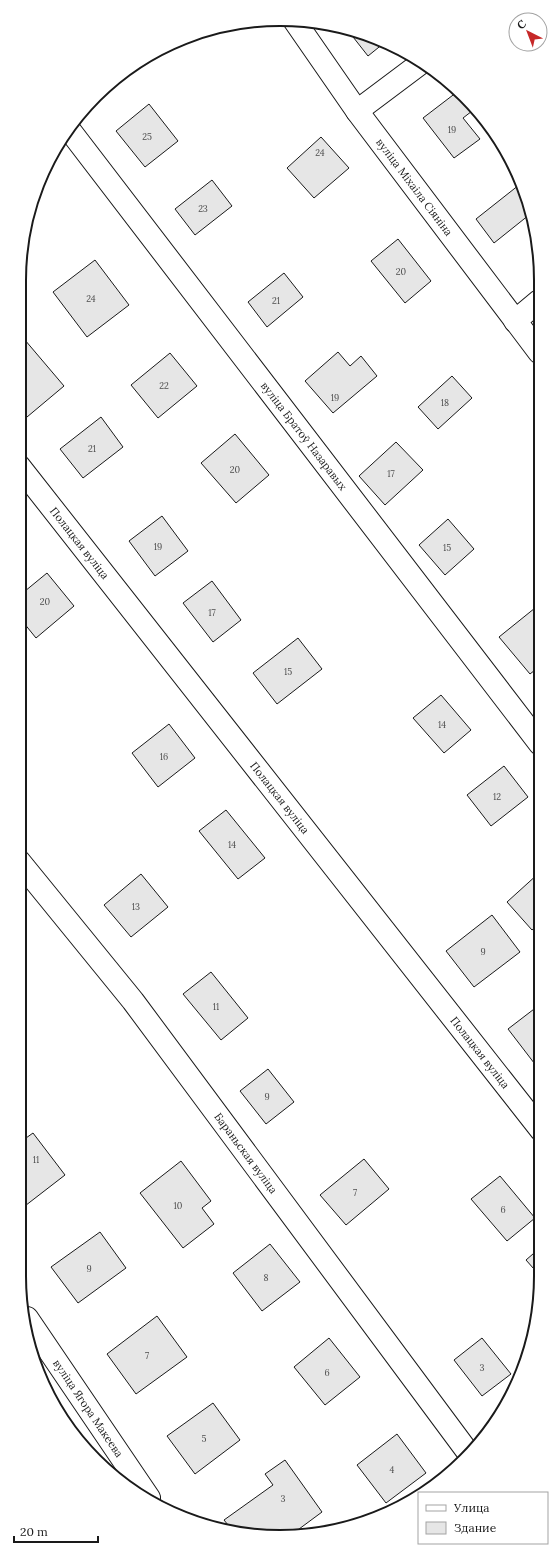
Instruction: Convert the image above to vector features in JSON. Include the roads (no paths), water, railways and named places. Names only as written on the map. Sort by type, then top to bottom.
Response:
[{"type":"street","name":"вуліца Міхаіла Сіяніна","points":[[299,27],[358,110],[534,346]]},
{"type":"street","points":[[358,110],[417,66]]},
{"type":"street","name":"вуліца Братоў Назаравых","points":[[72,134],[534,736]]},
{"type":"street","points":[[515,321],[534,305]]},
{"type":"street","name":"Полацкая вуліца","points":[[26,475],[534,1121]]},
{"type":"street","name":"Бараньская вуліца","points":[[26,870],[133,1002],[466,1449]]},
{"type":"street","name":"вуліца Ягора Макеева","points":[[30,1323],[144,1490]]}]
